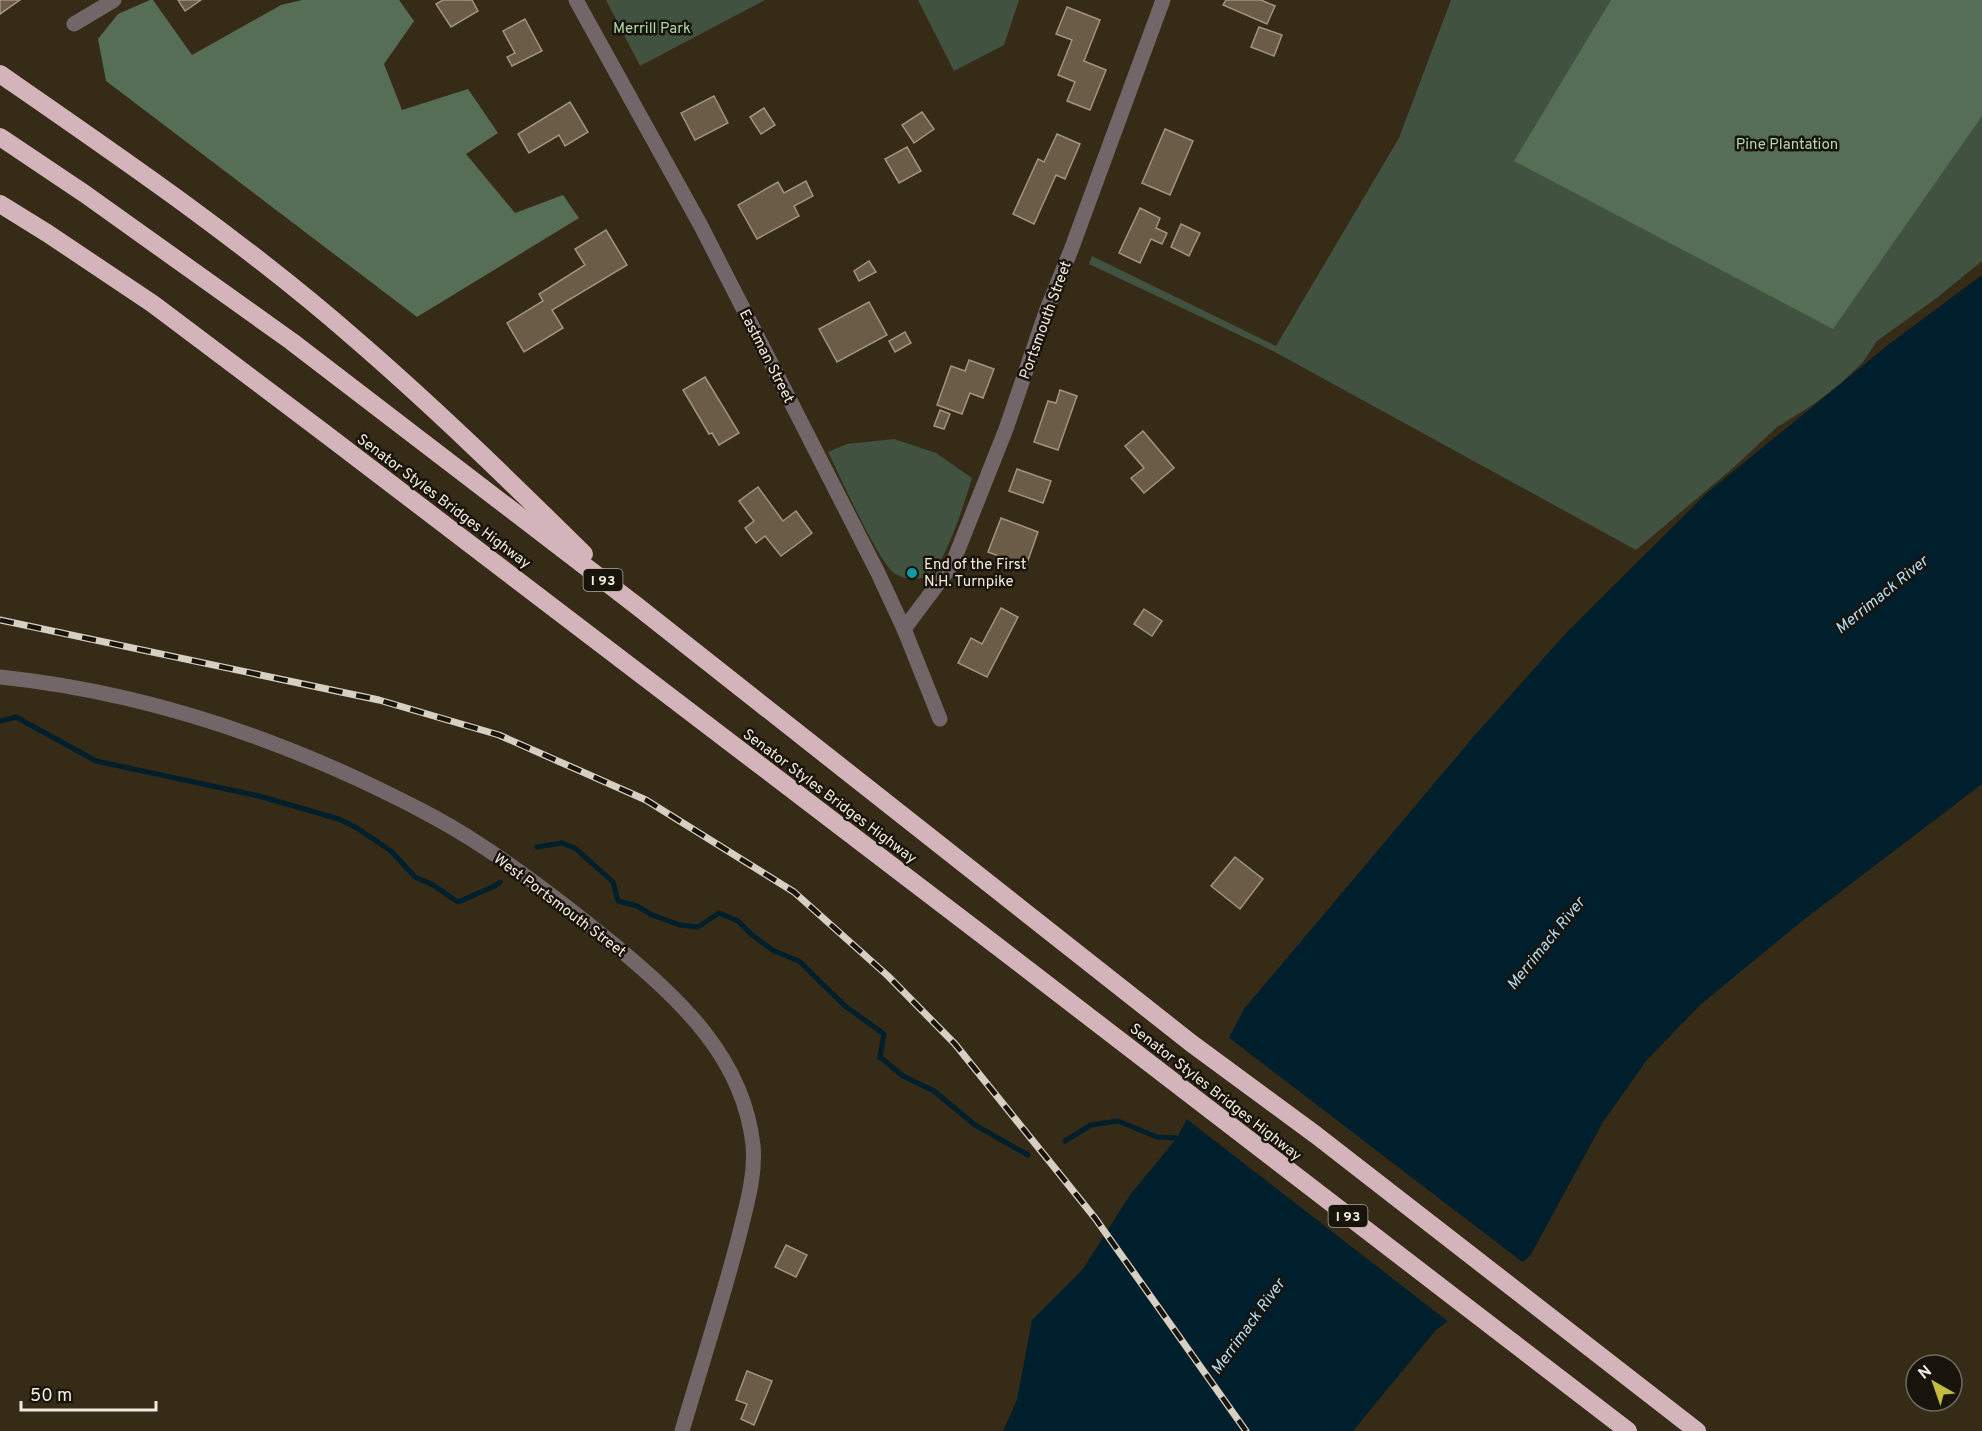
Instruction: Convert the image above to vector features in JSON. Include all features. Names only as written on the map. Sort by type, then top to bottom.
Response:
[{"type":"highway","points":[[0,74],[236,243],[353,336],[496,466],[637,606]]},
{"type":"highway","name":"I 93","points":[[0,137],[94,200],[291,341],[637,606],[1191,1043],[1316,1135],[1697,1431]]},
{"type":"highway","name":"Senator Styles Bridges Highway","points":[[0,204],[153,304],[324,432],[1628,1431]]},
{"type":"street","points":[[74,24],[114,0]]},
{"type":"street","name":"Eastman Street","points":[[576,0],[701,226],[904,629],[940,719]]},
{"type":"street","name":"Portsmouth Street","points":[[904,629],[952,565],[1006,429],[1047,309],[1163,0]]},
{"type":"street","name":"West Portsmouth Street","points":[[0,677],[110,694],[192,715],[311,757],[406,802],[479,843],[582,918],[677,1001],[718,1049],[730,1067],[745,1106],[753,1147],[750,1189],[730,1270],[682,1431]]},
{"type":"green space","points":[[153,0],[192,55],[281,5],[302,0],[399,0],[414,21],[384,64],[402,110],[468,89],[498,133],[466,154],[515,213],[563,195],[579,218],[417,317],[106,81],[98,39],[118,14]]},
{"type":"green space","name":"Merrill Park","points":[[606,0],[765,0],[640,66]]},
{"type":"green space","points":[[918,0],[1019,0],[1004,45],[954,71]]},
{"type":"green space","points":[[1451,0],[1982,0],[1982,261],[1938,297],[1877,341],[1863,362],[1840,384],[1814,404],[1777,427],[1733,468],[1636,550],[1273,351],[1089,264],[1092,256],[1276,346],[1399,138]]},
{"type":"green space","name":"Pine Plantation","points":[[1611,0],[1982,0],[1982,116],[1833,329],[1514,161]]},
{"type":"green space","points":[[894,439],[936,453],[972,478],[956,527],[939,564],[925,577],[909,579],[898,576],[887,566],[869,536],[828,452],[847,444]]},
{"type":"water","name":"Merrimack River","points":[[1982,275],[1982,784],[1802,921],[1700,1005],[1646,1061],[1603,1122],[1530,1256],[1435,1331],[1353,1431],[1003,1431],[1017,1400],[1032,1320],[1083,1269],[1130,1195],[1177,1138],[1244,1009],[1475,735],[1568,631],[1707,493],[1888,345]]},
{"type":"pier","points":[[1227,1036],[1525,1264],[1450,1323],[1184,1117]]},
{"type":"building","points":[[0,0],[20,0],[0,14]]},
{"type":"building","points":[[178,0],[201,0],[185,11]]},
{"type":"building","points":[[443,0],[472,0],[478,11],[451,27],[436,4]]},
{"type":"building","points":[[1226,0],[1261,0],[1275,6],[1267,24],[1223,5]]},
{"type":"building","points":[[1067,7],[1100,20],[1084,61],[1106,70],[1090,110],[1067,101],[1075,82],[1058,75],[1072,40],[1056,34]]},
{"type":"building","points":[[525,19],[542,51],[512,66],[507,57],[515,53],[503,31]]},
{"type":"building","points":[[1259,27],[1282,35],[1274,56],[1251,47]]},
{"type":"building","points":[[714,96],[728,123],[695,140],[681,113]]},
{"type":"building","points":[[570,102],[588,132],[565,146],[559,135],[529,153],[518,134]]},
{"type":"building","points":[[764,108],[775,125],[761,134],[750,117]]},
{"type":"building","points":[[922,112],[934,129],[914,143],[902,125]]},
{"type":"building","points":[[1165,129],[1193,141],[1170,195],[1142,183]]},
{"type":"building","points":[[1057,134],[1080,144],[1065,179],[1056,175],[1034,224],[1013,214],[1038,159],[1044,162]]},
{"type":"building","points":[[907,147],[921,171],[899,183],[885,159]]},
{"type":"building","points":[[806,181],[813,196],[794,206],[799,216],[757,239],[738,205],[778,182],[784,193]]},
{"type":"building","points":[[1140,208],[1160,218],[1156,228],[1167,233],[1162,244],[1151,239],[1140,263],[1119,253]]},
{"type":"building","points":[[1181,224],[1200,233],[1189,256],[1171,247]]},
{"type":"building","points":[[606,230],[627,265],[552,310],[563,328],[524,352],[507,323],[543,301],[539,294],[585,265],[575,249]]},
{"type":"building","points":[[869,261],[876,272],[859,281],[854,271]]},
{"type":"building","points":[[869,302],[887,335],[837,362],[819,329]]},
{"type":"building","points":[[905,332],[911,343],[895,352],[889,341]]},
{"type":"building","points":[[969,360],[994,369],[983,398],[970,393],[962,414],[937,405],[951,366],[965,371]]},
{"type":"building","points":[[705,377],[739,433],[719,445],[712,433],[709,434],[683,390]]},
{"type":"building","points":[[1060,390],[1077,396],[1058,450],[1034,442],[1048,401],[1056,403]]},
{"type":"building","points":[[940,410],[950,414],[944,429],[934,426]]},
{"type":"building","points":[[1143,431],[1174,468],[1144,493],[1131,478],[1144,468],[1125,446]]},
{"type":"building","points":[[1017,469],[1051,481],[1043,503],[1009,491]]},
{"type":"building","points":[[758,487],[783,521],[796,511],[812,533],[781,556],[765,536],[756,543],[745,528],[754,521],[739,501]]},
{"type":"building","points":[[1001,518],[1038,532],[1026,566],[988,552]]},
{"type":"building","points":[[1001,608],[1018,617],[987,677],[958,663],[971,638],[982,644]]},
{"type":"building","points":[[1144,609],[1162,621],[1152,636],[1134,624]]},
{"type":"building","points":[[1235,857],[1263,879],[1240,909],[1211,886]]},
{"type":"building","points":[[786,1245],[807,1255],[796,1277],[775,1267]]},
{"type":"building","points":[[747,1371],[772,1381],[754,1425],[741,1419],[747,1404],[736,1400]]},
{"type":"waterway","points":[[0,721],[16,717],[96,761],[259,796],[339,819],[391,851],[415,877],[433,885],[458,902],[500,882]]},
{"type":"waterway","points":[[537,847],[562,843],[575,848],[613,882],[618,901],[637,906],[652,915],[680,925],[698,927],[719,913],[738,921],[774,951],[799,961],[845,1006],[884,1034],[880,1057],[903,1076],[934,1091],[975,1125],[1028,1155]]},
{"type":"waterway","points":[[1065,1141],[1091,1125],[1118,1121],[1157,1137],[1177,1138],[1180,1141]]},
{"type":"railway","points":[[0,620],[379,700],[499,735],[646,800],[794,892],[888,976],[955,1044],[1095,1218],[1246,1431]]},
{"type":"place","name":"End of the First N.H. Turnpike","points":[[912,573]]}]
